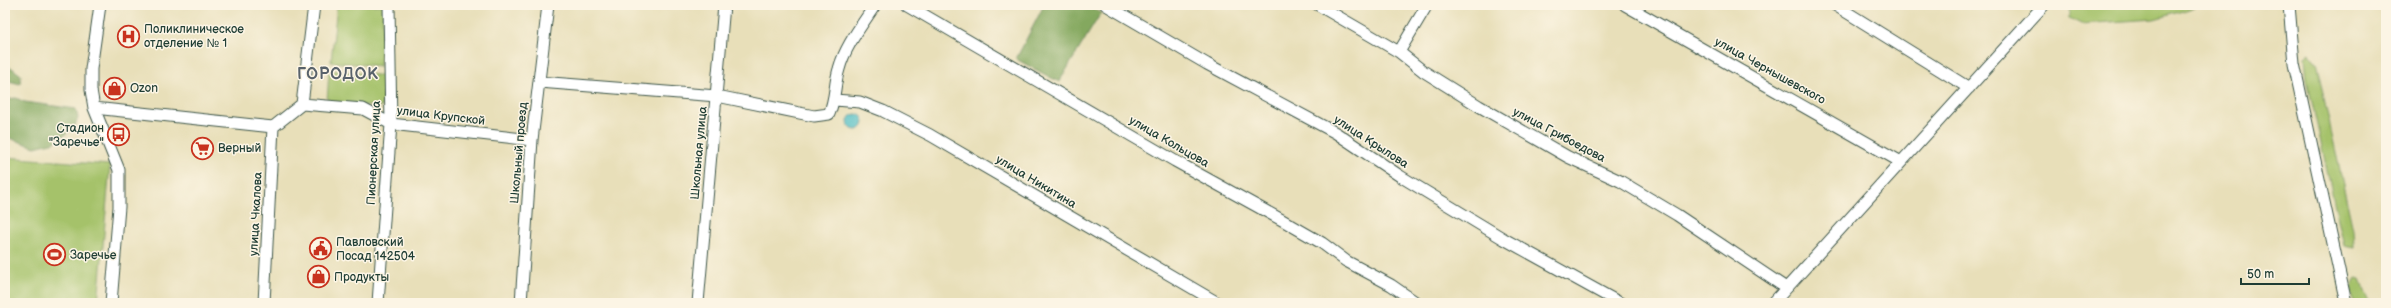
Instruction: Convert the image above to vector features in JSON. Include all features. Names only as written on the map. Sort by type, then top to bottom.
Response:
[{"type":"street","points":[[100,5],[91,69],[94,108],[119,170],[119,207],[111,303]]},
{"type":"street","points":[[94,108],[273,127],[302,104],[314,5]]},
{"type":"street","name":"Пионерская улица","points":[[378,303],[391,124],[389,5]]},
{"type":"street","name":"Школьный проезд","points":[[521,303],[532,140],[548,5]]},
{"type":"street","name":"Школьная улица","points":[[698,303],[724,5]]},
{"type":"street","points":[[539,82],[717,96],[814,116],[829,114],[835,100],[839,69],[855,35],[875,5]]},
{"type":"street","name":"улица Кольцова","points":[[907,5],[1175,161],[1322,243],[1346,262],[1391,285],[1417,303]]},
{"type":"street","name":"улица Крылова","points":[[1106,5],[1207,64],[1336,133],[1400,176],[1497,235],[1620,303]]},
{"type":"street","name":"улица Грибоедова","points":[[1318,5],[1399,52],[1423,71],[1479,106],[1568,157],[1620,181],[1786,288]]},
{"type":"street","points":[[1399,52],[1427,5]]},
{"type":"street","name":"улица Чернышевского","points":[[1625,5],[1901,162]]},
{"type":"street","points":[[1835,5],[1969,88]]},
{"type":"street","points":[[2288,5],[2294,64],[2346,303]]},
{"type":"street","points":[[1773,303],[1969,88],[2040,6]]},
{"type":"street","name":"улица Никитина","points":[[835,100],[860,102],[883,111],[930,135],[1218,303]]},
{"type":"street","name":"улица Крупской","points":[[302,104],[363,109],[391,124],[532,140]]},
{"type":"street","name":"улица Чкалова","points":[[264,303],[273,127]]},
{"type":"green space","points":[[337,5],[384,5],[380,66],[331,62]]},
{"type":"green space","points":[[1044,5],[1088,5],[1101,13],[1059,82],[1016,59]]},
{"type":"green space","points":[[2069,5],[2199,5],[2154,19],[2081,24],[2069,18]]},
{"type":"green space","points":[[2310,54],[2316,62],[2353,230],[2354,248],[2344,246],[2341,233],[2307,80],[2305,58]]},
{"type":"green space","points":[[5,67],[12,68],[21,75],[20,84],[5,80]]},
{"type":"green space","points":[[329,70],[385,76],[382,107],[327,102]]},
{"type":"green space","points":[[16,98],[25,102],[76,109],[78,118],[74,128],[55,142],[35,147],[5,136],[5,102],[7,99]]},
{"type":"green space","name":"Заречье","points":[[5,157],[110,165],[98,303],[5,303]]},
{"type":"green space","points":[[2356,279],[2361,280],[2370,303],[2354,303],[2351,288]]},
{"type":"water","points":[[856,114],[862,116],[864,122],[862,128],[856,130],[850,128],[848,122],[850,116]]},
{"type":"place","name":"Поликлиническое отделение № 1","points":[[128,36]]},
{"type":"place","name":"Ozon","points":[[115,88]]},
{"type":"place","name":"Стадион \"Заречье\"","points":[[119,135]]},
{"type":"place","name":"Верный","points":[[203,148]]},
{"type":"place","name":"Павловский Посад 142504","points":[[320,249]]},
{"type":"place","name":"Заречье","points":[[54,255]]},
{"type":"place","name":"Продукты","points":[[318,277]]},
{"type":"district","name":"ГОРОДОК","points":[[338,74]]}]
